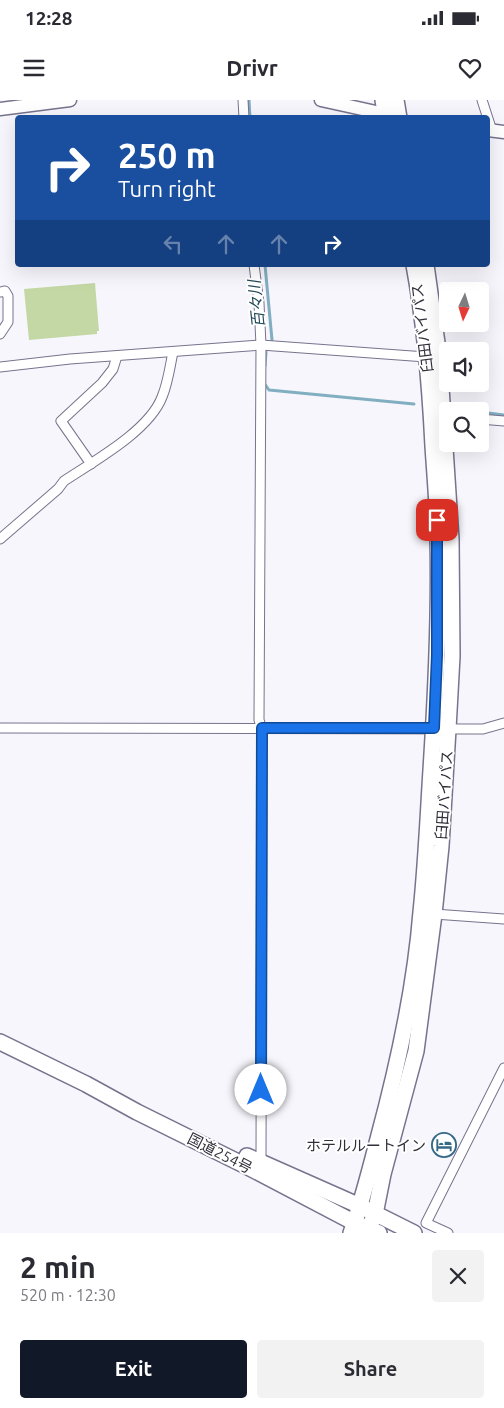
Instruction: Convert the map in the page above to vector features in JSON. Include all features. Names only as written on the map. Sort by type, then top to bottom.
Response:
[{"type":"highway","points":[[392,114],[396,100]]},
{"type":"highway","name":"臼田バイパス","points":[[372,1231],[383,1174],[416,1051],[441,846],[441,728],[437,655],[438,539],[431,410],[414,267]]},
{"type":"highway","name":"臼田バイパス","points":[[426,267],[444,402]]},
{"type":"highway","name":"臼田バイパス","points":[[353,1228],[387,1106],[410,992],[421,914],[441,728],[452,656],[451,539],[447,452]]},
{"type":"highway","name":"国道254号","points":[[0,1042],[248,1167],[353,1228],[372,1231]]},
{"type":"highway","name":"国道254号","points":[[86,1084],[140,1105],[360,1206],[414,1233]]},
{"type":"main road","points":[[0,108],[70,100]]},
{"type":"main road","points":[[321,100],[392,114]]},
{"type":"street","points":[[243,100],[244,115]]},
{"type":"street","points":[[482,100],[488,115]]},
{"type":"street","points":[[254,267],[259,303],[261,345],[259,720],[262,728],[261,1162]]},
{"type":"street","points":[[0,292],[5,291],[8,296],[8,322],[0,333]]},
{"type":"street","points":[[0,367],[261,345],[426,357]]},
{"type":"street","points":[[0,539],[64,481],[122,442],[148,419],[162,398],[173,352]]},
{"type":"street","points":[[91,464],[61,421],[102,383],[113,370],[117,356]]},
{"type":"street","points":[[489,420],[504,421]]},
{"type":"street","points":[[0,728],[483,729],[504,723]]},
{"type":"street","points":[[434,914],[504,918]]},
{"type":"street","points":[[448,1233],[426,1223],[504,1068]]},
{"type":"green space","points":[[95,283],[99,331],[97,331],[97,334],[29,340],[24,289]]},
{"type":"waterway","name":"百々川","points":[[249,100],[250,115]]},
{"type":"waterway","name":"百々川","points":[[265,267],[272,340]]},
{"type":"waterway","name":"百々川","points":[[265,366],[266,352]]},
{"type":"waterway","points":[[264,383],[269,390],[414,404]]},
{"type":"waterway","points":[[489,413],[504,415]]},
{"type":"place","name":"ホテルルートイン","points":[[444,1145]]},
{"type":"route","points":[[261,1090],[262,728],[434,728],[437,655],[437,520]]}]
